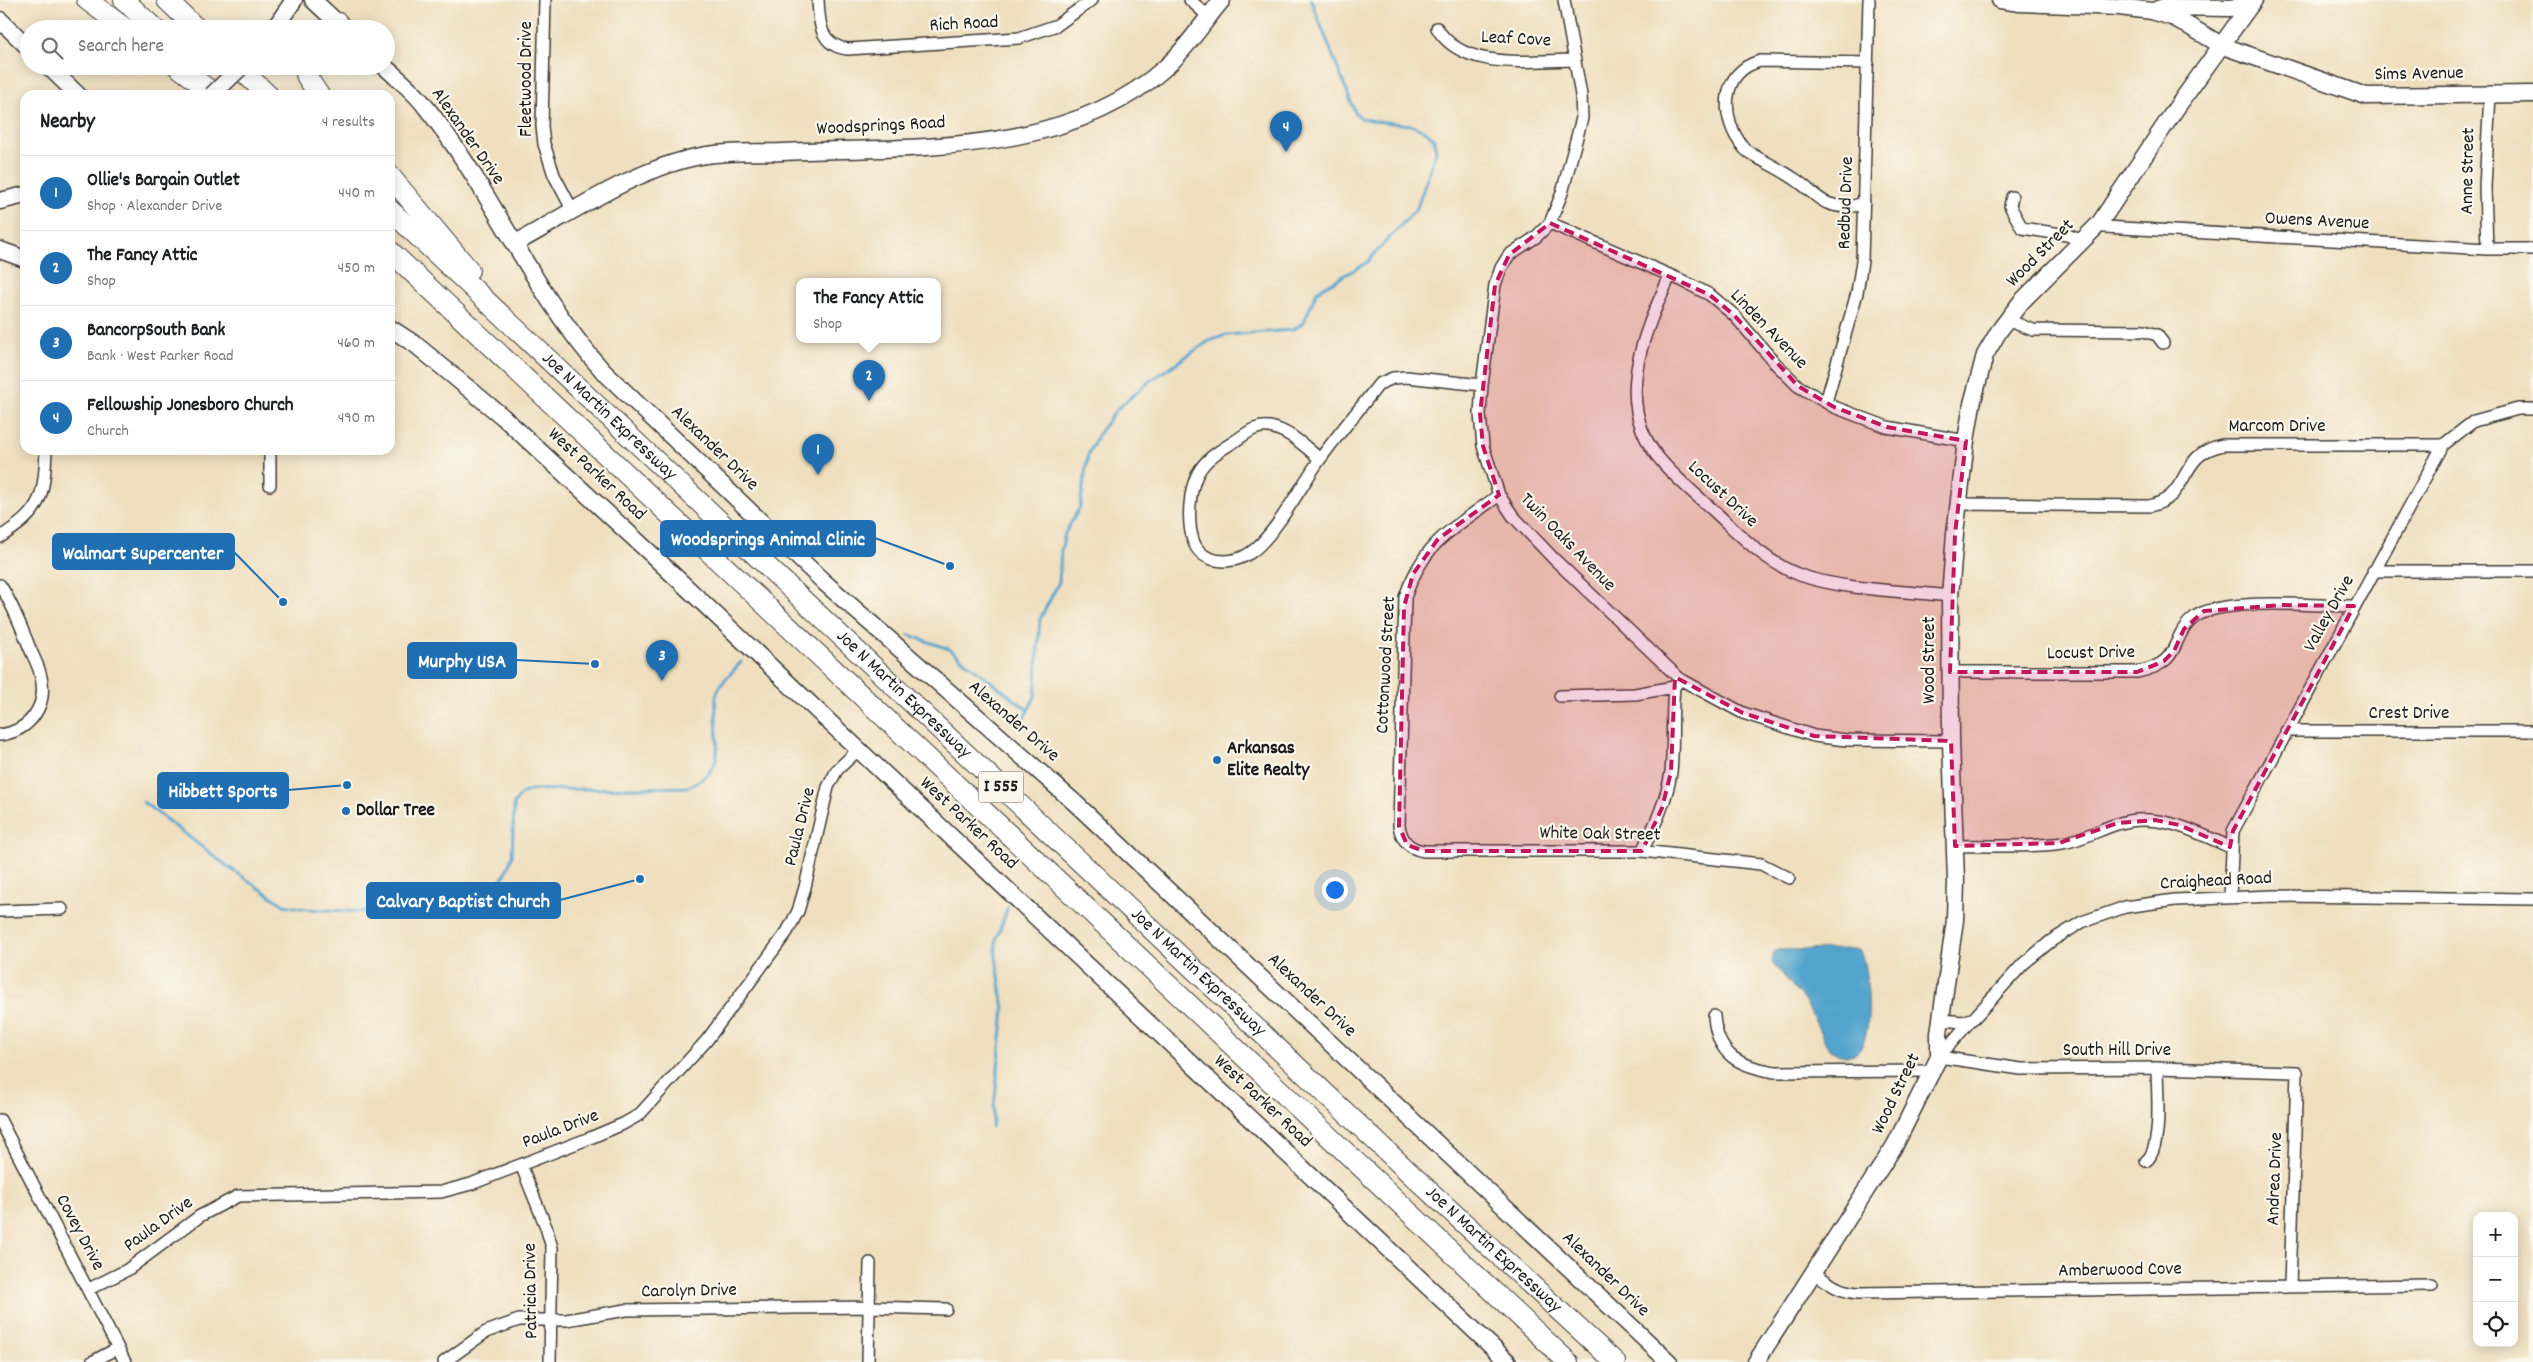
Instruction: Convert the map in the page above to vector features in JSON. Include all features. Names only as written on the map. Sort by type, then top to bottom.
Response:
[{"type":"highway","points":[[86,0],[114,20]]},
{"type":"highway","points":[[124,0],[145,20]]},
{"type":"highway","points":[[167,0],[188,20]]},
{"type":"highway","points":[[189,75],[209,90]]},
{"type":"highway","points":[[203,75],[219,90]]},
{"type":"highway","points":[[247,75],[263,90]]},
{"type":"highway","points":[[306,75],[316,90]]},
{"type":"highway","points":[[395,182],[535,348]]},
{"type":"highway","name":"Joe N Martin Expressway","points":[[395,215],[1415,1178],[1615,1362]]},
{"type":"highway","name":"Joe N Martin Expressway","points":[[395,256],[1568,1362]]},
{"type":"street","points":[[280,20],[294,0]]},
{"type":"street","points":[[313,0],[332,20]]},
{"type":"street","name":"Fleetwood Drive","points":[[545,0],[542,126],[544,144],[554,175],[574,211]]},
{"type":"street","name":"Rich Road","points":[[818,0],[820,26],[829,41],[835,46],[848,49],[1008,40],[1039,33],[1057,25],[1092,0]]},
{"type":"street","points":[[1190,0],[1208,16]]},
{"type":"street","name":"Woodsprings Road","points":[[514,244],[618,187],[672,164],[701,156],[738,152],[948,144],[1032,133],[1094,115],[1139,88],[1168,66],[1222,0]]},
{"type":"street","name":"Twin Oaks Avenue","points":[[1564,0],[1581,95],[1582,118],[1562,193],[1550,224],[1536,237],[1509,255],[1501,268],[1490,311],[1480,414],[1483,446],[1500,495],[1513,516],[1677,683],[1744,712],[1814,736],[1846,740],[1951,741]]},
{"type":"street","name":"Redbud Drive","points":[[1826,402],[1857,294],[1862,261],[1868,0]]},
{"type":"street","points":[[2000,0],[2020,4],[2119,4],[2175,18],[2223,46]]},
{"type":"street","points":[[2152,11],[2165,7],[2229,8],[2252,3]]},
{"type":"street","name":"Wood Street","points":[[1756,1362],[1895,1145],[1935,1064],[1955,920],[1950,596],[1966,441],[1978,375],[1989,347],[2007,320],[2021,302],[2099,224],[2177,107],[2223,46],[2252,3]]},
{"type":"street","points":[[1,21],[20,39]]},
{"type":"street","name":"Leaf Cove","points":[[1437,28],[1447,42],[1458,50],[1478,57],[1575,60]]},
{"type":"street","name":"Sims Avenue","points":[[2223,46],[2366,96],[2533,94]]},
{"type":"street","points":[[1864,202],[1849,206],[1826,202],[1791,177],[1749,152],[1731,126],[1727,100],[1729,87],[1736,74],[1751,64],[1760,61],[1868,63]]},
{"type":"street","points":[[57,75],[73,90]]},
{"type":"street","points":[[217,90],[233,75]]},
{"type":"street","name":"Alexander Drive","points":[[393,75],[424,104],[451,142],[557,313],[577,342],[603,371],[825,584],[1117,842],[1669,1362]]},
{"type":"street","name":"Anne Street","points":[[2487,249],[2485,187],[2490,94]]},
{"type":"street","points":[[0,201],[20,196]]},
{"type":"street","points":[[2012,197],[2010,206],[2022,228],[2067,235],[2083,241]]},
{"type":"street","name":"Linden Avenue","points":[[1550,224],[1700,289],[1725,306],[1751,332],[1775,363],[1798,386],[1826,402],[1851,414],[1887,426],[1966,441]]},
{"type":"street","name":"Owens Avenue","points":[[2099,224],[2105,227],[2487,249],[2533,249]]},
{"type":"street","points":[[0,250],[20,258]]},
{"type":"street","name":"Locust Drive","points":[[1670,276],[1642,340],[1635,383],[1636,406],[1644,434],[1662,462],[1755,550],[1781,567],[1800,575],[1830,583],[1950,596]]},
{"type":"street","points":[[2007,320],[2033,330],[2144,331],[2153,333],[2163,343]]},
{"type":"street","name":"West Parker Road","points":[[395,331],[416,345],[503,417],[859,749],[1508,1362]]},
{"type":"street","points":[[1320,459],[1286,433],[1270,427],[1260,427],[1249,431],[1208,459],[1198,472],[1192,489],[1191,525],[1193,540],[1199,551],[1217,560],[1229,561],[1241,559],[1255,550],[1267,536],[1320,459],[1380,384],[1393,378],[1416,377],[1482,385]]},
{"type":"street","name":"Valley Drive","points":[[2230,897],[2230,847],[2232,831],[2443,444],[2474,421],[2518,409],[2533,409]]},
{"type":"street","name":"Marcom Drive","points":[[1960,504],[2159,504],[2174,494],[2188,467],[2199,453],[2223,444],[2443,444]]},
{"type":"street","points":[[0,537],[25,518],[40,499],[45,486],[46,455]]},
{"type":"street","points":[[270,455],[270,485]]},
{"type":"street","name":"Cottonwood Street","points":[[1407,845],[1401,836],[1399,826],[1406,597],[1413,574],[1424,556],[1438,540],[1500,495]]},
{"type":"street","points":[[2373,571],[2533,571]]},
{"type":"street","points":[[0,585],[11,603],[43,685],[40,704],[29,724],[12,733],[0,735]]},
{"type":"street","name":"Locust Drive","points":[[1950,672],[2137,672],[2147,670],[2164,662],[2174,651],[2184,629],[2193,618],[2204,611],[2218,607],[2280,605],[2354,606]]},
{"type":"street","points":[[1560,696],[1635,694],[1677,683],[1668,785],[1662,808],[1642,851]]},
{"type":"street","name":"Crest Drive","points":[[2286,731],[2533,731]]},
{"type":"street","name":"Paula Drive","points":[[88,1290],[127,1270],[200,1216],[238,1196],[426,1194],[471,1184],[624,1124],[639,1115],[707,1040],[787,932],[798,910],[805,887],[828,787],[837,770],[859,749]]},
{"type":"street","points":[[1955,846],[2060,843],[2086,838],[2118,823],[2156,820],[2179,825],[2230,847]]},
{"type":"street","name":"White Oak Street","points":[[1407,845],[1414,850],[1424,851],[1642,851],[1761,864],[1789,878]]},
{"type":"street","name":"Craighead Road","points":[[1935,1064],[2033,954],[2082,922],[2118,909],[2159,902],[2230,897],[2533,899]]},
{"type":"street","points":[[0,911],[62,909]]},
{"type":"street","name":"South Hill Drive","points":[[1714,1016],[1718,1037],[1729,1053],[1741,1065],[1758,1071],[1775,1072],[1935,1064],[2021,1069],[2158,1068],[2297,1072]]},
{"type":"street","points":[[1942,1020],[1963,1022],[1974,1018]]},
{"type":"street","points":[[2146,1161],[2151,1156],[2156,1141],[2158,1068]]},
{"type":"street","name":"Andrea Drive","points":[[2290,1286],[2297,1072]]},
{"type":"street","name":"Covey Drive","points":[[0,1120],[125,1362]]},
{"type":"street","name":"Patricia Drive","points":[[521,1165],[546,1227],[552,1248],[550,1362]]},
{"type":"street","points":[[868,1362],[870,1263]]},
{"type":"street","name":"Amberwood Cove","points":[[1815,1272],[1835,1288],[1846,1293],[1859,1294],[2432,1285]]},
{"type":"street","name":"Carolyn Drive","points":[[444,1362],[498,1326],[519,1320],[566,1320],[626,1310],[868,1307],[946,1309]]},
{"type":"street","points":[[92,1362],[118,1348]]},
{"type":"highlighted area","points":[[1550,223],[1710,295],[1734,315],[1798,386],[1834,407],[1887,427],[1966,441],[1955,534],[1950,672],[2137,672],[2164,661],[2174,651],[2184,629],[2204,611],[2281,605],[2354,606],[2233,831],[2230,847],[2179,825],[2155,820],[2118,823],[2059,843],[1955,846],[1951,741],[1814,736],[1743,713],[1675,677],[1671,772],[1662,808],[1642,851],[1424,851],[1407,845],[1399,826],[1404,607],[1413,574],[1438,539],[1499,495],[1483,446],[1480,414],[1495,285],[1509,255]]},
{"type":"water","points":[[1854,949],[1860,951],[1866,976],[1868,993],[1867,1029],[1863,1044],[1856,1053],[1846,1056],[1832,1051],[1826,1044],[1805,1001],[1772,962],[1774,952],[1778,950]]},
{"type":"waterway","points":[[1022,722],[1035,697],[1040,619],[1059,582],[1061,551],[1065,533],[1080,507],[1088,455],[1099,433],[1117,409],[1150,381],[1209,341],[1226,335],[1293,330],[1304,322],[1317,291],[1366,263],[1417,208],[1436,151],[1434,139],[1427,132],[1411,125],[1361,118],[1355,112],[1311,0]]},
{"type":"waterway","points":[[909,635],[949,649],[1028,710]]},
{"type":"waterway","points":[[143,802],[227,866],[284,905],[307,909],[409,914],[450,909],[486,896],[505,875],[512,857],[514,804],[521,794],[531,790],[688,787],[700,781],[708,774],[716,759],[716,696],[723,682],[741,662]]},
{"type":"waterway","points":[[992,1127],[1004,1009],[996,957],[996,940],[1008,907]]},
{"type":"place","name":"Fellowship Jonesboro Church","points":[[1286,152]]},
{"type":"place","name":"The Fancy Attic","points":[[869,401]]},
{"type":"place","name":"Ollie's Bargain Outlet","points":[[818,475]]},
{"type":"place","name":"Woodsprings Animal Clinic","points":[[950,566]]},
{"type":"place","name":"Walmart Supercenter","points":[[283,602]]},
{"type":"place","name":"Murphy USA","points":[[595,664]]},
{"type":"place","name":"BancorpSouth Bank","points":[[662,681]]},
{"type":"place","name":"Arkansas Elite Realty","points":[[1217,760]]},
{"type":"place","name":"Hibbett Sports","points":[[347,785]]},
{"type":"place","name":"Dollar Tree","points":[[346,811]]},
{"type":"place","name":"Calvary Baptist Church","points":[[640,879]]}]
